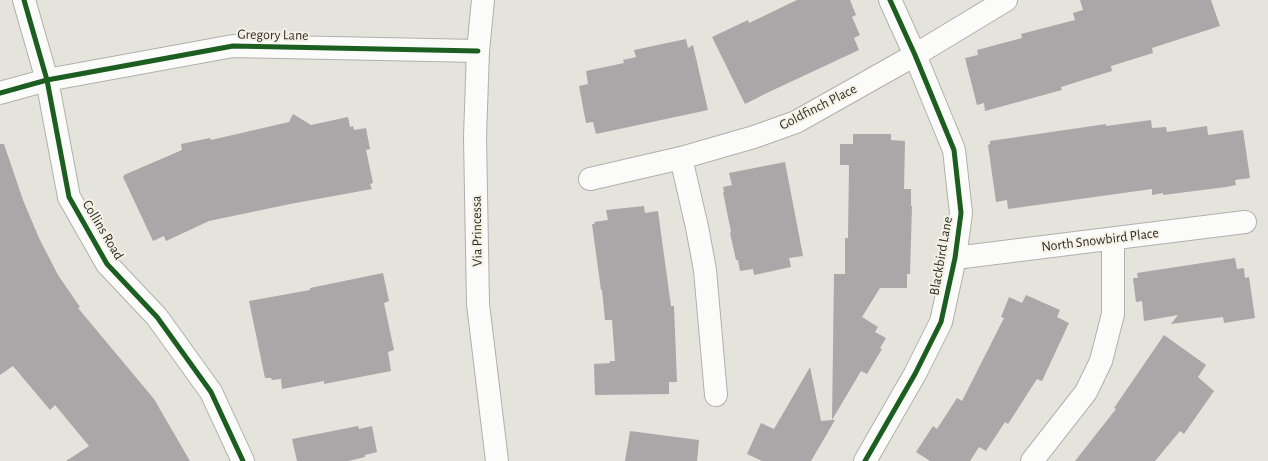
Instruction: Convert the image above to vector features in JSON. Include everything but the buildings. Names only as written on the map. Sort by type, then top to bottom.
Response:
[{"type":"street","name":"Collins Road","points":[[24,0],[47,80],[69,197],[108,264],[157,317],[211,392],[243,461]]},
{"type":"street","name":"Via Princessa","points":[[483,0],[478,51],[475,137],[478,304],[497,461]]},
{"type":"street","name":"Blackbird Lane","points":[[865,461],[915,374],[941,322],[955,258],[961,212],[954,150],[915,55],[890,0]]},
{"type":"street","name":"Goldfinch Place","points":[[590,179],[680,158],[754,137],[796,122],[915,55],[1006,0]]},
{"type":"street","name":"Gregory Lane","points":[[0,93],[47,80],[233,46],[478,51]]},
{"type":"street","points":[[680,158],[697,227],[705,270],[716,395]]},
{"type":"street","name":"North Snowbird Place","points":[[955,258],[1245,222]]},
{"type":"street","points":[[1032,461],[1086,392],[1101,361],[1113,314],[1112,239]]},
{"type":"cycle path","points":[[24,0],[47,80],[69,197],[107,264],[157,317],[211,392],[243,461]]},
{"type":"cycle path","points":[[865,461],[915,374],[941,322],[955,258],[961,213],[954,150],[915,55],[890,0]]},
{"type":"cycle path","points":[[0,93],[47,80],[233,46],[478,51]]}]
